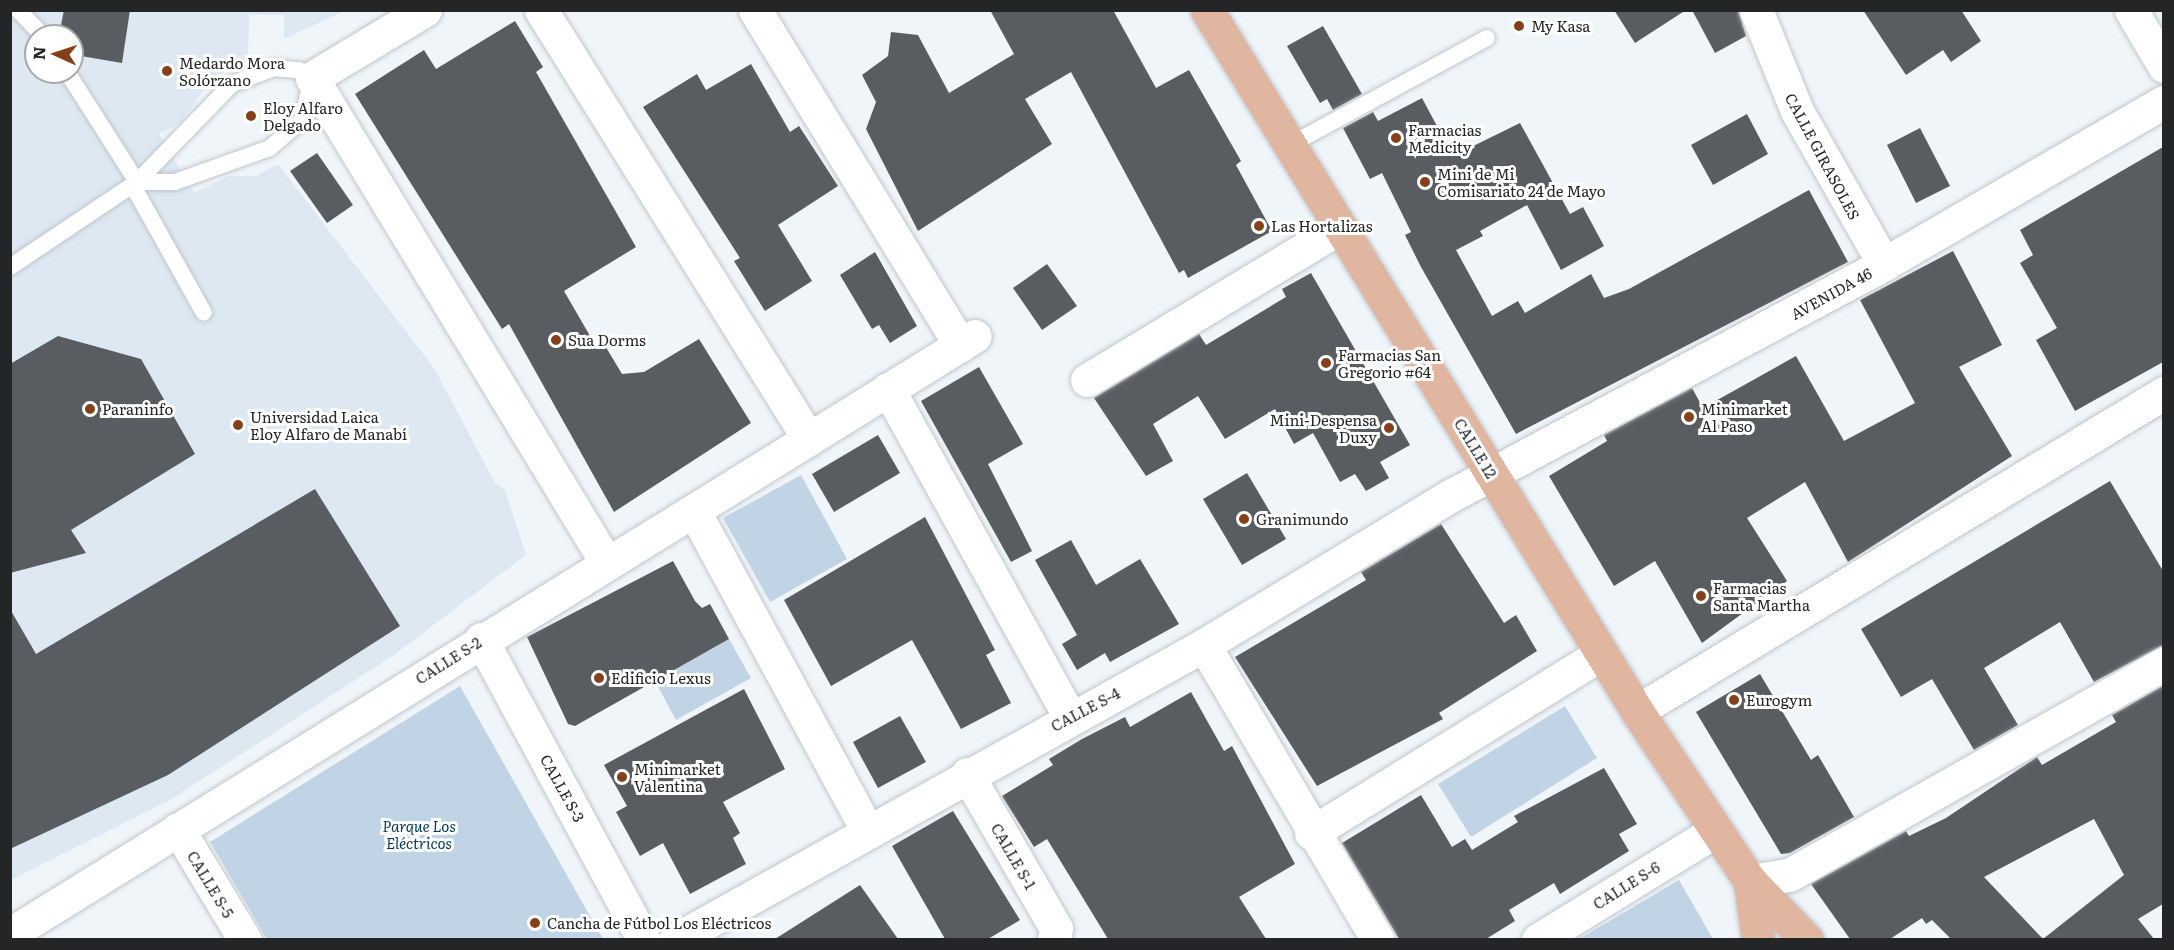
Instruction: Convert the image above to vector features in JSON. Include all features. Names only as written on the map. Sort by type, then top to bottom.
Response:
[{"type":"main road","name":"CALLE 12","points":[[1207,10],[1637,711],[1750,881],[1807,939]]},
{"type":"main road","name":"CALLE 12","points":[[1750,881],[1758,939]]},
{"type":"street","points":[[425,10],[312,78],[606,562]]},
{"type":"street","points":[[541,10],[809,439]]},
{"type":"street","name":"CALLE S-2","points":[[10,933],[481,639],[694,511],[967,340],[755,10]]},
{"type":"street","name":"CALLE GIRASOLES","points":[[1756,10],[1797,111],[1884,264]]},
{"type":"street","points":[[2131,10],[2163,66]]},
{"type":"street","name":"AVENIDA 46","points":[[1492,475],[1884,264],[2163,102]]},
{"type":"street","points":[[1087,380],[1339,228]]},
{"type":"street","points":[[888,389],[1070,717]]},
{"type":"street","points":[[1637,711],[2163,393]]},
{"type":"street","name":"CALLE S-4","points":[[655,939],[868,831],[967,774],[1204,645],[1492,475]]},
{"type":"street","points":[[694,511],[868,831]]},
{"type":"street","name":"CALLE S-3","points":[[481,639],[655,939]]},
{"type":"street","points":[[1204,645],[1311,833],[1378,939]]},
{"type":"street","points":[[1311,833],[1601,654]]},
{"type":"street","points":[[1750,881],[1789,875],[2163,664]]},
{"type":"street","name":"CALLE S-1","points":[[967,774],[1056,928],[1054,939]]},
{"type":"street","name":"CALLE S-5","points":[[178,829],[245,939]]},
{"type":"street","name":"CALLE S-6","points":[[1538,939],[1715,831]]},
{"type":"lane","points":[[18,10],[32,24]]},
{"type":"lane","points":[[1290,145],[1488,38]]},
{"type":"lane","points":[[10,267],[135,184],[232,84],[274,68],[298,70],[312,78],[302,120],[270,148],[175,182],[135,184]]},
{"type":"lane","points":[[74,84],[135,184],[204,313]]},
{"type":"shaded area","name":"Universidad Laica Eloy Alfaro de Manabí","points":[[11,11],[344,11],[284,39],[284,15],[249,14],[248,60],[213,78],[179,124],[159,134],[194,193],[229,176],[256,176],[278,164],[434,368],[495,483],[505,490],[526,555],[394,655],[172,799],[11,880]]},
{"type":"green space","points":[[801,475],[847,559],[770,602],[723,518]]},
{"type":"green space","points":[[729,639],[751,678],[676,720],[655,681]]},
{"type":"green space","name":"Parque Los Eléctricos","points":[[460,686],[603,939],[267,939],[210,842]]},
{"type":"green space","points":[[1565,706],[1597,758],[1471,837],[1438,784]]},
{"type":"green space","points":[[1679,880],[1713,939],[1579,939]]},
{"type":"building","points":[[64,10],[130,10],[122,63],[84,57],[84,24],[61,24]]},
{"type":"building","points":[[990,10],[1113,10],[1156,88],[1189,70],[1241,161],[1236,165],[1272,231],[1188,278],[1184,270],[1179,273],[1071,72],[1025,99],[1052,144],[918,231],[866,129],[876,102],[862,75],[888,56],[891,32],[918,35],[949,93],[1014,54]]},
{"type":"building","points":[[1614,10],[1686,10],[1635,43]]},
{"type":"building","points":[[1692,10],[1738,10],[1746,36],[1715,53]]},
{"type":"building","points":[[1863,10],[1961,10],[1981,41],[1951,62],[1943,50],[1906,75]]},
{"type":"building","points":[[515,21],[543,67],[536,72],[636,247],[564,291],[597,348],[604,344],[622,374],[644,372],[699,339],[751,423],[614,512],[509,324],[502,329],[355,94],[424,50],[436,69]]},
{"type":"building","points":[[1323,26],[1362,94],[1333,110],[1327,99],[1320,103],[1287,46]]},
{"type":"building","points":[[751,64],[790,132],[799,126],[838,186],[778,225],[812,281],[765,311],[734,261],[740,258],[643,107],[697,74],[706,90]]},
{"type":"building","points":[[1422,98],[1453,156],[1520,123],[1570,214],[1583,207],[1604,246],[1561,270],[1527,205],[1480,231],[1483,236],[1456,250],[1492,316],[1518,301],[1525,313],[1591,274],[1604,298],[1629,289],[1809,190],[1848,262],[1516,434],[1421,267],[1405,235],[1411,232],[1382,173],[1370,179],[1343,128],[1373,112],[1378,121]]},
{"type":"building","points":[[1747,114],[1768,154],[1713,185],[1691,145]]},
{"type":"building","points":[[1920,128],[1950,186],[1916,203],[1887,145]]},
{"type":"building","points":[[2163,147],[2163,362],[2075,411],[2036,340],[2057,328],[2020,263],[2033,255],[2020,230]]},
{"type":"building","points":[[317,153],[353,205],[327,223],[290,171]]},
{"type":"building","points":[[1953,251],[2002,345],[1959,367],[2012,456],[1848,562],[1805,482],[1747,518],[1787,581],[1702,643],[1655,561],[1614,586],[1549,476],[1607,441],[1604,435],[1692,388],[1703,408],[1796,356],[1844,441],[1915,403],[1860,300]]},
{"type":"building","points":[[875,252],[917,326],[890,343],[879,325],[872,329],[840,275]]},
{"type":"building","points":[[1047,264],[1077,306],[1042,330],[1013,288]]},
{"type":"building","points":[[1311,273],[1410,445],[1380,462],[1389,478],[1366,491],[1355,474],[1340,482],[1313,433],[1294,444],[1275,409],[1225,439],[1198,396],[1153,424],[1173,461],[1146,476],[1094,398],[1199,334],[1206,345],[1286,297],[1282,289]]},
{"type":"building","name":"Paraninfo","points":[[58,336],[141,359],[195,454],[71,530],[86,553],[10,573],[10,364]]},
{"type":"building","points":[[979,367],[1023,444],[988,464],[1032,551],[1011,562],[921,401]]},
{"type":"building","points":[[878,435],[900,473],[834,512],[812,474]]},
{"type":"building","name":"Granimundo","points":[[1247,473],[1286,539],[1242,565],[1203,499]]},
{"type":"building","points":[[2110,481],[2163,571],[2163,645],[2094,682],[2060,622],[1984,668],[2018,725],[1974,750],[1932,679],[1901,697],[1861,629]]},
{"type":"building","points":[[315,489],[400,626],[168,775],[10,849],[10,609],[36,654]]},
{"type":"building","points":[[925,517],[995,650],[986,655],[1011,703],[961,729],[912,640],[831,686],[784,600]]},
{"type":"building","points":[[1441,524],[1504,623],[1516,615],[1537,651],[1439,713],[1443,719],[1317,786],[1235,657],[1366,580],[1361,572]]},
{"type":"building","points":[[1071,540],[1096,585],[1140,559],[1179,624],[1110,662],[1105,653],[1077,670],[1062,644],[1077,635],[1035,560]]},
{"type":"building","points":[[673,561],[695,601],[702,608],[710,604],[729,639],[575,726],[568,724],[527,637]]},
{"type":"building","points":[[1760,674],[1811,760],[1818,755],[1854,817],[1790,853],[1781,854],[1696,712]]},
{"type":"building","points":[[2163,686],[2163,904],[2138,919],[2154,939],[2043,939],[1951,939],[1932,920],[1926,924],[1922,918],[1890,939],[1850,939],[1811,884],[1906,831],[1909,836],[1946,818],[2037,757],[2042,765],[2116,722],[2112,715]],"holes":[[[2094,819],[2124,875],[2043,939],[1984,877]]]},
{"type":"building","points":[[744,689],[785,769],[723,802],[740,833],[733,838],[746,864],[690,894],[663,843],[640,856],[616,812],[627,806],[604,765]]},
{"type":"building","points":[[1191,692],[1224,751],[1232,746],[1295,864],[1239,897],[1266,939],[1108,939],[1047,839],[1034,847],[1002,796],[1053,765],[1049,759],[1082,739],[1125,717],[1130,727]]},
{"type":"building","points":[[900,716],[926,762],[878,788],[853,742]]},
{"type":"building","points":[[1604,768],[1637,824],[1619,834],[1629,851],[1560,894],[1554,883],[1509,910],[1515,921],[1486,939],[1399,939],[1342,843],[1421,795],[1452,847],[1465,839],[1472,850],[1518,822],[1514,816]]},
{"type":"building","points":[[953,811],[1020,920],[988,939],[945,939],[892,846]]},
{"type":"building","points":[[860,885],[898,939],[775,939]]},
{"type":"place","name":"My Kasa","points":[[1519,26]]},
{"type":"place","name":"Medardo Mora Solórzano","points":[[167,71]]},
{"type":"place","name":"Eloy Alfaro Delgado","points":[[251,116]]},
{"type":"place","name":"Farmacias Medicity","points":[[1396,138]]},
{"type":"place","name":"Mini de Mi Comisariato 24 de Mayo","points":[[1425,182]]},
{"type":"place","name":"Las Hortalizas","points":[[1259,226]]},
{"type":"place","name":"Sua Dorms","points":[[556,340]]},
{"type":"place","name":"Farmacias San Gregorio #64","points":[[1326,363]]},
{"type":"place","name":"Paraninfo","points":[[90,409]]},
{"type":"place","name":"Minimarket Al Paso","points":[[1689,417]]},
{"type":"place","name":"Universidad Laica Eloy Alfaro de Manabí","points":[[238,425]]},
{"type":"place","name":"Mini-Despensa Duxy","points":[[1389,428]]},
{"type":"place","name":"Granimundo","points":[[1244,519]]},
{"type":"place","name":"Farmacias Santa Martha","points":[[1701,596]]},
{"type":"place","name":"Edificio Lexus","points":[[599,678]]},
{"type":"place","name":"Eurogym","points":[[1734,700]]},
{"type":"place","name":"Minimarket Valentina","points":[[622,777]]},
{"type":"place","name":"Cancha de Fútbol Los Eléctricos","points":[[535,923]]}]
